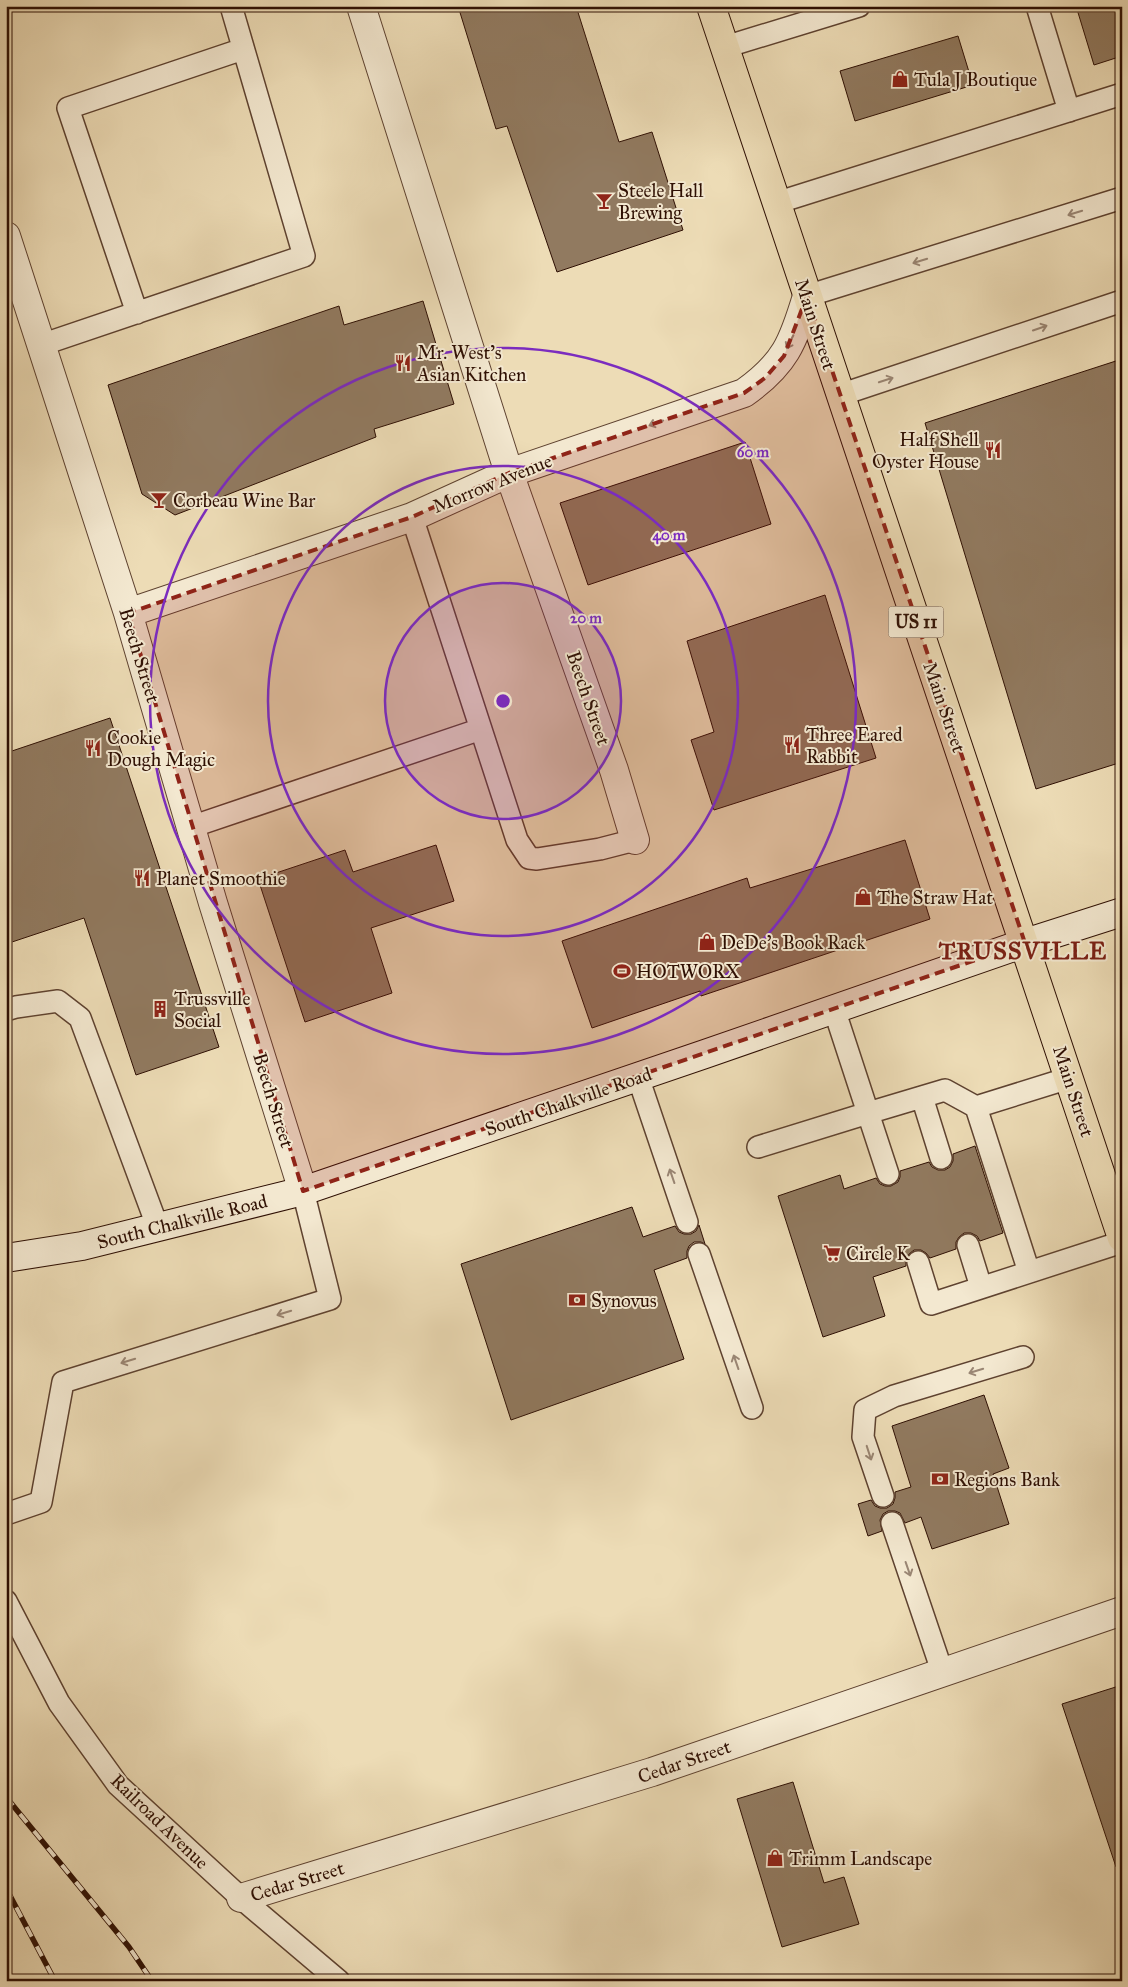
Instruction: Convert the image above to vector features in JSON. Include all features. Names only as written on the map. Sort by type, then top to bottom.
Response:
[{"type":"main road","name":"Main Street","points":[[711,6],[1122,1238]]},
{"type":"street","name":"Beech Street","points":[[361,6],[509,473],[614,770],[636,840]]},
{"type":"street","name":"Beech Street","points":[[6,236],[12,277],[41,345],[128,613],[191,827],[303,1191]]},
{"type":"street","name":"Morrow Avenue","points":[[128,613],[412,517],[509,473],[744,393],[765,378],[784,356],[796,330],[807,296]]},
{"type":"street","name":"South Chalkville Road","points":[[6,1258],[82,1246],[303,1191],[1025,943],[1122,912]]},
{"type":"street","name":"Cedar Street","points":[[241,1898],[652,1772],[942,1671],[1122,1611]]},
{"type":"lane","points":[[41,345],[304,256],[231,6]]},
{"type":"lane","points":[[724,48],[859,6]]},
{"type":"lane","points":[[1037,6],[1069,111]]},
{"type":"lane","points":[[137,313],[68,108],[243,49]]},
{"type":"lane","points":[[776,203],[1122,94]]},
{"type":"lane","points":[[807,296],[1122,198]]},
{"type":"lane","points":[[840,395],[1122,301]]},
{"type":"lane","points":[[412,517],[517,840],[529,858],[537,859],[600,849],[636,840]]},
{"type":"lane","points":[[191,827],[481,728]]},
{"type":"lane","points":[[6,1010],[58,1001],[80,1018],[158,1228]]},
{"type":"lane","points":[[834,1009],[888,1174]]},
{"type":"lane","points":[[638,1077],[688,1222]]},
{"type":"lane","points":[[976,1108],[1069,1078]]},
{"type":"lane","points":[[758,1147],[946,1090],[976,1108],[1029,1272]]},
{"type":"lane","points":[[922,1097],[941,1158]]},
{"type":"lane","points":[[6,1514],[41,1502],[63,1382],[330,1299],[303,1191]]},
{"type":"lane","points":[[918,1262],[931,1304],[1122,1242]]},
{"type":"lane","points":[[968,1246],[981,1288]]},
{"type":"lane","points":[[699,1254],[752,1408]]},
{"type":"lane","points":[[883,1496],[864,1437],[865,1410],[894,1396],[1023,1357]]},
{"type":"lane","points":[[892,1523],[942,1671]]},
{"type":"lane","name":"Railroad Avenue","points":[[6,1601],[59,1703],[118,1785],[241,1898],[339,1981]]},
{"type":"highlighted area","points":[[807,296],[1025,943],[303,1191],[128,613],[412,517],[509,473],[744,393],[765,378],[784,356]]},
{"type":"building","points":[[458,6],[576,6],[619,142],[652,132],[683,230],[557,272],[507,126],[496,129]]},
{"type":"building","points":[[1076,6],[1122,6],[1122,56],[1094,65]]},
{"type":"building","points":[[958,36],[973,85],[855,121],[840,71]]},
{"type":"building","points":[[423,301],[454,404],[374,429],[376,437],[175,515],[142,494],[108,385],[339,306],[344,325]]},
{"type":"building","points":[[1122,359],[1122,762],[1036,789],[925,423]]},
{"type":"building","points":[[745,442],[771,524],[588,585],[560,503]]},
{"type":"building","points":[[825,595],[876,758],[714,810],[691,740],[714,732],[687,641]]},
{"type":"building","points":[[110,718],[219,1047],[136,1075],[84,918],[6,944],[6,753]]},
{"type":"building","points":[[905,840],[930,919],[701,996],[700,991],[592,1028],[562,941],[747,878],[750,888]]},
{"type":"building","points":[[436,845],[454,901],[371,928],[392,993],[305,1022],[258,879],[345,850],[353,872]]},
{"type":"building","points":[[975,1146],[1003,1233],[980,1241],[977,1236],[971,1233],[964,1233],[956,1242],[956,1249],[930,1258],[921,1250],[914,1250],[906,1259],[906,1266],[873,1277],[885,1316],[823,1337],[778,1196],[840,1175],[844,1189],[876,1178],[880,1184],[891,1186],[898,1182],[900,1171],[929,1162],[932,1167],[938,1170],[945,1170],[950,1167],[953,1161],[953,1154]]},
{"type":"building","points":[[632,1207],[643,1237],[675,1226],[679,1232],[691,1234],[696,1231],[699,1225],[705,1244],[694,1242],[689,1246],[687,1258],[654,1270],[684,1359],[511,1420],[461,1264]]},
{"type":"building","points":[[984,1395],[1009,1468],[993,1474],[1009,1524],[932,1549],[921,1517],[905,1523],[900,1513],[888,1511],[883,1514],[880,1520],[882,1531],[868,1536],[858,1504],[871,1500],[875,1506],[887,1508],[893,1504],[895,1492],[911,1487],[892,1426]]},
{"type":"building","points":[[1122,1685],[1122,1866],[1116,1867],[1062,1704]]},
{"type":"building","points":[[793,1782],[824,1883],[844,1877],[859,1924],[782,1947],[737,1799]]},
{"type":"railway","points":[[6,1797],[129,1947],[152,1981]]},
{"type":"railway","points":[[6,1888],[55,1981]]},
{"type":"place","name":"Tula J Boutique","points":[[900,79]]},
{"type":"place","name":"Steele Hall Brewing","points":[[604,201]]},
{"type":"place","name":"Mr. West's Asian Kitchen","points":[[403,363]]},
{"type":"place","name":"Half Shell Oyster House","points":[[993,450]]},
{"type":"place","name":"Corbeau Wine Bar","points":[[159,500]]},
{"type":"place","name":"Three Eared Rabbit","points":[[792,745]]},
{"type":"place","name":"Cookie Dough Magic","points":[[93,748]]},
{"type":"place","name":"Planet Smoothie","points":[[142,878]]},
{"type":"place","name":"The Straw Hat","points":[[863,897]]},
{"type":"place","name":"DeDe's Book Rack","points":[[707,942]]},
{"type":"place","name":"HOTWORX","points":[[622,971]]},
{"type":"place","name":"Trussville Social","points":[[160,1009]]},
{"type":"place","name":"Circle K","points":[[832,1253]]},
{"type":"place","name":"Synovus","points":[[577,1300]]},
{"type":"place","name":"Regions Bank","points":[[940,1479]]},
{"type":"place","name":"Trimm Landscape","points":[[775,1858]]},
{"type":"district","name":"TRUSSVILLE","points":[[1023,951]]}]
